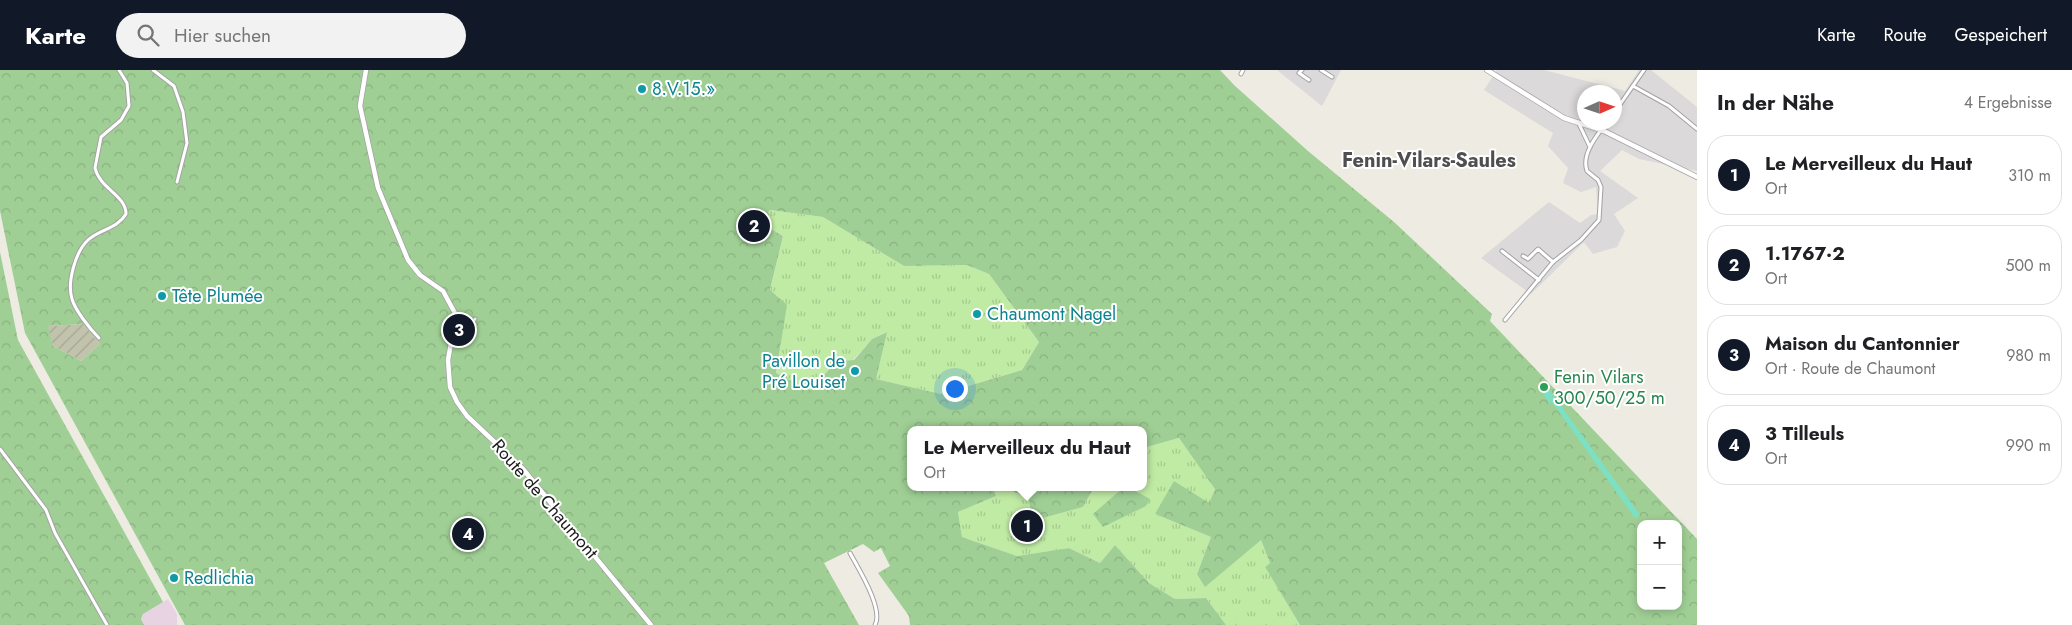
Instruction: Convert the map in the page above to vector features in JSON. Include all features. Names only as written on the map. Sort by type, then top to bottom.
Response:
[{"type":"street","points":[[98,338],[87,326],[72,300],[73,273],[88,240],[112,228],[122,219],[126,209],[122,201],[99,180],[95,168],[101,137],[125,115],[129,106],[127,83],[119,70]]},
{"type":"street","points":[[154,70],[174,86],[183,112],[187,143],[177,182]]},
{"type":"street","name":"Route de Chaumont","points":[[366,70],[360,106],[378,188],[408,260],[420,275],[443,291],[454,310],[456,322],[448,360],[450,386],[457,402],[467,416],[523,469],[651,625]]},
{"type":"street","points":[[1302,70],[1299,74],[1308,80]]},
{"type":"street","points":[[1321,70],[1332,77]]},
{"type":"street","points":[[1487,70],[1541,105],[1577,123]]},
{"type":"street","points":[[1622,102],[1644,70]]},
{"type":"street","points":[[1633,86],[1668,106],[1697,129]]},
{"type":"street","points":[[1582,130],[1590,147]]},
{"type":"street","points":[[1504,320],[1553,262],[1597,225],[1601,216],[1599,183],[1589,174],[1585,166],[1590,147],[1600,130],[1697,178]]},
{"type":"street","points":[[1523,256],[1528,258],[1538,249],[1553,262]]},
{"type":"street","points":[[1502,251],[1538,280]]},
{"type":"street","points":[[451,341],[463,336],[475,319]]},
{"type":"street","points":[[0,449],[46,510],[55,532],[107,625]]},
{"type":"street","points":[[850,553],[874,602],[877,620],[875,625]]},
{"type":"shaded area","points":[[1277,70],[1341,70],[1322,106]]},
{"type":"shaded area","points":[[1497,70],[1544,70],[1602,85],[1577,85],[1577,130],[1622,130],[1622,90],[1625,91],[1639,70],[1651,70],[1697,107],[1697,171],[1639,159],[1622,150],[1600,171],[1638,198],[1614,214],[1625,231],[1617,247],[1593,254],[1584,242],[1531,294],[1481,258],[1549,202],[1580,223],[1591,215],[1598,214],[1596,187],[1581,192],[1563,183],[1568,168],[1548,146],[1553,133],[1484,90]]},
{"type":"shaded area","points":[[83,324],[100,344],[81,361],[53,346],[47,326]]},
{"type":"shaded area","points":[[168,599],[177,614],[177,625],[144,625],[141,619],[143,614]]},
{"type":"green space","points":[[0,70],[1220,70],[1234,85],[1308,151],[1394,222],[1492,314],[1490,321],[1679,520],[1637,520],[1637,610],[1682,610],[1682,523],[1697,539],[1697,625],[1300,625],[1265,567],[1270,563],[1261,540],[1205,587],[1197,574],[1211,537],[1155,514],[1174,481],[1209,503],[1215,489],[1179,438],[1147,447],[1147,426],[907,426],[907,491],[994,491],[996,496],[958,512],[962,537],[1017,556],[1069,548],[1100,563],[1115,545],[1149,583],[1175,599],[1206,598],[1226,625],[910,625],[909,616],[878,573],[890,566],[881,548],[874,552],[863,544],[824,563],[859,625],[185,625],[25,333],[0,211]],"holes":[[[770,210],[823,217],[904,266],[967,265],[989,274],[1039,342],[1022,370],[941,394],[876,379],[887,332],[872,339],[854,360],[837,361],[810,390],[776,373],[787,305],[770,290],[783,236],[759,222]],[[83,324],[100,344],[81,361],[53,346],[48,326]]]},
{"type":"green space","points":[[770,210],[823,217],[904,266],[967,265],[989,274],[1039,342],[1022,370],[941,394],[876,379],[886,332],[872,339],[853,360],[837,361],[810,390],[776,373],[781,343],[770,291],[783,236],[758,222]]},
{"type":"green space","points":[[0,252],[18,340],[163,602],[143,614],[141,619],[144,625],[0,625]]},
{"type":"green space","points":[[1548,388],[1640,515],[1635,518],[1552,402],[1549,403],[1542,392]]},
{"type":"green space","points":[[1179,438],[1215,488],[1209,504],[1155,514],[1211,537],[1197,574],[1261,540],[1270,563],[1265,567],[1300,625],[1226,625],[1206,598],[1175,599],[1149,583],[1115,545],[1100,563],[1069,548],[1017,556],[962,537],[958,512],[996,496],[994,491],[1012,491],[1029,499],[1032,521],[1083,507],[1092,491],[1147,491],[1147,447]]},
{"type":"green space","points":[[1012,491],[1092,491],[1083,507],[1032,521],[1029,499]]},
{"type":"green space","points":[[1119,491],[1135,491],[1150,499],[1146,506],[1103,527],[1093,514]]},
{"type":"place","name":"8.V.15.»","points":[[642,89]]},
{"type":"place","name":"1.1767·2","points":[[754,226]]},
{"type":"place","name":"Tête Plumée","points":[[162,296]]},
{"type":"place","name":"Chaumont Nagel","points":[[977,314]]},
{"type":"place","name":"Maison du Cantonnier","points":[[459,330]]},
{"type":"place","name":"Pavillon de Pré Louiset","points":[[855,371]]},
{"type":"place","name":"Fenin Vilars 300/50/25 m","points":[[1544,387]]},
{"type":"place","name":"Le Merveilleux du Haut","points":[[1027,526]]},
{"type":"place","name":"3 Tilleuls","points":[[468,534]]},
{"type":"place","name":"Redlichia","points":[[174,578]]},
{"type":"district","name":"Fenin-Vilars-Saules","points":[[1429,160]]}]
